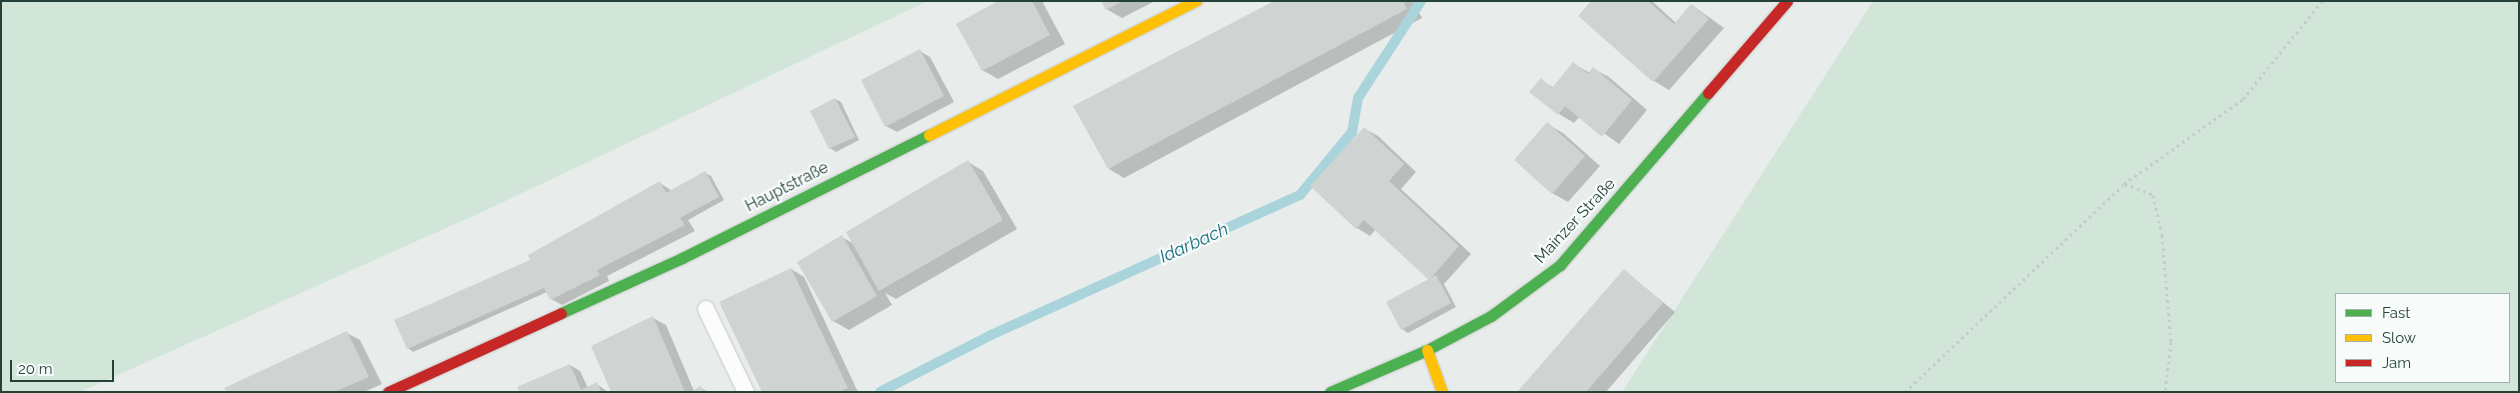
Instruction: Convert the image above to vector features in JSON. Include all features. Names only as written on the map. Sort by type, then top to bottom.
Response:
[{"type":"main road","name":"Hauptstraße","points":[[388,392],[682,258],[1196,1]]},
{"type":"main road","name":"Mainzer Straße","points":[[1330,392],[1427,350],[1491,316],[1525,294],[1560,265],[1787,1]]},
{"type":"main road","points":[[1427,350],[1442,392]]},
{"type":"lane","points":[[706,309],[746,392]]},
{"type":"path","points":[[1905,392],[2124,184],[2243,99],[2322,1]]},
{"type":"path","points":[[2124,184],[2153,195],[2162,235],[2171,342],[2165,392]]},
{"type":"green space","points":[[1,1],[928,1],[484,211],[80,392],[1,392]]},
{"type":"green space","points":[[1873,1],[2519,1],[2519,392],[1622,392]]},
{"type":"building","points":[[998,1],[1032,1],[1050,35],[982,71],[956,24]]},
{"type":"building","points":[[1101,1],[1123,1],[1106,10]]},
{"type":"building","points":[[1274,1],[1403,1],[1407,9],[1108,169],[1073,106]]},
{"type":"building","points":[[1591,1],[1648,1],[1674,24],[1691,4],[1709,19],[1653,82],[1578,16]]},
{"type":"building","points":[[920,49],[944,96],[885,127],[861,80]]},
{"type":"building","points":[[1573,62],[1588,74],[1593,67],[1632,100],[1602,137],[1565,106],[1558,115],[1529,92],[1541,78],[1552,88]]},
{"type":"building","points":[[835,98],[855,137],[829,149],[810,111]]},
{"type":"building","points":[[1547,122],[1585,156],[1552,194],[1514,160]]},
{"type":"building","points":[[1364,127],[1404,164],[1389,181],[1459,246],[1429,280],[1364,220],[1356,229],[1310,186]]},
{"type":"building","points":[[968,160],[1003,220],[879,291],[846,232]]},
{"type":"building","points":[[705,171],[719,197],[680,218],[685,225],[597,270],[600,275],[550,300],[544,288],[407,349],[394,320],[530,260],[528,255],[660,181],[666,193]]},
{"type":"building","points":[[842,235],[877,296],[832,322],[797,262]]},
{"type":"building","points":[[791,268],[848,388],[839,392],[762,392],[719,302]]},
{"type":"building","points":[[1624,269],[1663,303],[1586,392],[1517,392]]},
{"type":"building","points":[[1436,275],[1451,303],[1401,330],[1386,302]]},
{"type":"building","points":[[653,316],[685,392],[611,392],[591,346]]},
{"type":"building","points":[[347,331],[369,377],[334,392],[227,392],[224,388]]},
{"type":"building","points":[[570,364],[581,390],[597,382],[601,392],[520,392],[517,387]]},
{"type":"building","points":[[700,386],[705,392],[691,392]]},
{"type":"waterway","name":"Idarbach","points":[[880,392],[991,335],[1300,195],[1352,132],[1358,98],[1421,1]]},
{"type":"traffic: fast","points":[[1330,392],[1427,350],[1491,316],[1560,265],[1708,93]]},
{"type":"traffic: fast","points":[[561,313],[682,258],[929,135]]},
{"type":"traffic: slow","points":[[929,135],[1196,1]]},
{"type":"traffic: slow","points":[[1427,350],[1442,392]]},
{"type":"traffic: jam","points":[[1708,93],[1787,1]]},
{"type":"traffic: jam","points":[[388,392],[561,313]]}]
